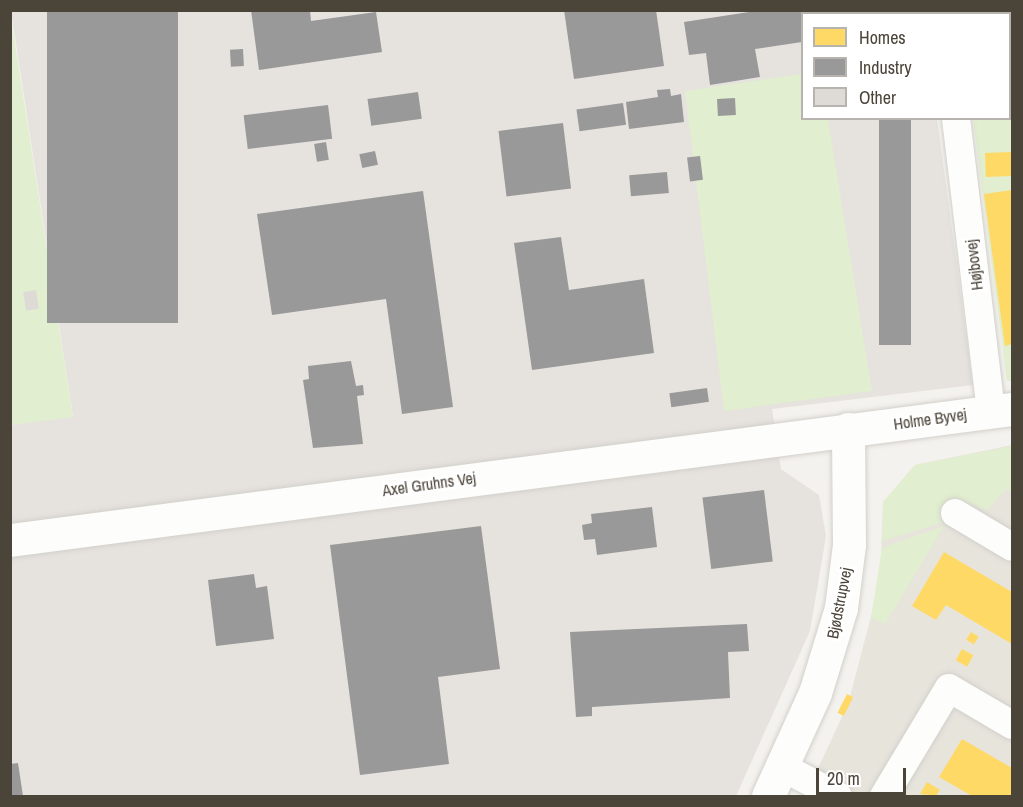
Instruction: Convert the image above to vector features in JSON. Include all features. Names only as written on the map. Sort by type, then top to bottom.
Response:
[{"type":"street","name":"Højbovej","points":[[956,120],[1002,410]]},
{"type":"street","name":"Holme Byvej","points":[[848,429],[1002,410]]},
{"type":"street","name":"Axel Gruhns Vej","points":[[10,540],[848,429]]},
{"type":"street","name":"Bjødstrupvej","points":[[768,796],[815,693],[841,608],[849,545],[848,429]]},
{"type":"street","points":[[955,513],[1012,547]]},
{"type":"street","points":[[884,796],[949,688],[1012,725]]},
{"type":"street","points":[[782,766],[838,796]]},
{"type":"shaded area","points":[[11,11],[923,11],[801,12],[801,120],[937,120],[973,385],[772,409],[781,469],[819,495],[826,536],[810,631],[736,796],[11,796],[10,425],[73,416]]},
{"type":"shaded area","points":[[48,427],[57,491],[11,498],[11,432]]},
{"type":"shaded area","points":[[1012,445],[1012,796],[805,796],[848,704],[880,582],[883,502],[915,465]]},
{"type":"shaded area","points":[[318,653],[336,796],[122,796],[105,682]]},
{"type":"green space","points":[[10,11],[73,417],[11,425],[10,425]]},
{"type":"green space","points":[[959,11],[1012,11],[1012,381],[1007,381],[973,120],[1011,120],[1011,12]]},
{"type":"green space","points":[[801,74],[801,120],[828,120],[872,391],[724,411],[685,91]]},
{"type":"green space","points":[[1012,446],[1012,491],[1006,489],[987,510],[957,499],[944,522],[882,541],[883,502],[915,465]]},
{"type":"green space","points":[[944,526],[885,624],[871,618],[882,548]]},
{"type":"building: Homes","points":[[1011,152],[1012,176],[986,177],[985,153]]},
{"type":"building: Homes","points":[[1012,190],[1012,344],[1005,346],[984,194]]},
{"type":"building: Homes","points":[[944,552],[1012,592],[1012,644],[946,605],[936,620],[912,606]]},
{"type":"building: Homes","points":[[971,632],[979,637],[974,644],[966,640]]},
{"type":"building: Homes","points":[[962,649],[973,655],[967,667],[956,660]]},
{"type":"building: Homes","points":[[847,694],[853,697],[844,716],[837,713]]},
{"type":"building: Homes","points":[[962,739],[1012,768],[1012,796],[972,796],[939,777]]},
{"type":"building: Homes","points":[[927,782],[940,790],[936,796],[920,794]]},
{"type":"building: Industry","points":[[47,10],[178,10],[178,323],[47,323]]},
{"type":"building: Industry","points":[[251,10],[310,10],[311,21],[376,12],[382,52],[259,70]]},
{"type":"building: Industry","points":[[564,10],[656,10],[664,66],[574,79]]},
{"type":"building: Industry","points":[[762,10],[894,10],[894,12],[801,12],[801,42],[755,49],[760,77],[710,85],[706,53],[689,55],[684,22]]},
{"type":"building: Industry","points":[[243,49],[244,66],[231,67],[230,50]]},
{"type":"building: Industry","points":[[670,89],[671,96],[681,94],[684,122],[629,129],[626,102],[658,97],[657,90]]},
{"type":"building: Industry","points":[[418,92],[422,119],[371,126],[367,99]]},
{"type":"building: Industry","points":[[735,98],[736,115],[718,116],[717,99]]},
{"type":"building: Industry","points":[[623,103],[626,125],[580,131],[576,110]]},
{"type":"building: Industry","points":[[328,105],[332,139],[248,149],[244,115]]},
{"type":"building: Industry","points":[[879,120],[911,120],[911,345],[879,345]]},
{"type":"building: Industry","points":[[563,123],[571,189],[507,196],[498,131]]},
{"type":"building: Industry","points":[[326,142],[329,160],[317,162],[314,144]]},
{"type":"building: Industry","points":[[375,151],[378,165],[362,168],[359,154]]},
{"type":"building: Industry","points":[[700,156],[703,180],[690,181],[687,158]]},
{"type":"building: Industry","points":[[667,172],[669,193],[631,196],[629,175]]},
{"type":"building: Industry","points":[[423,191],[453,407],[402,414],[386,299],[272,315],[257,214]]},
{"type":"building: Industry","points":[[561,237],[569,290],[644,279],[654,353],[532,370],[514,243]]},
{"type":"building: Industry","points":[[351,361],[356,386],[363,385],[364,395],[357,396],[363,444],[313,448],[303,380],[309,379],[308,366]]},
{"type":"building: Industry","points":[[707,388],[709,402],[671,407],[669,393]]},
{"type":"building: Industry","points":[[764,490],[773,561],[711,569],[702,498]]},
{"type":"building: Industry","points":[[652,507],[657,547],[597,555],[595,539],[584,540],[582,525],[592,523],[591,514]]},
{"type":"building: Industry","points":[[481,526],[500,669],[438,677],[449,764],[360,775],[330,545]]},
{"type":"building: Industry","points":[[254,574],[256,588],[267,586],[274,639],[216,646],[208,580]]},
{"type":"building: Industry","points":[[747,624],[749,651],[728,652],[730,698],[592,707],[592,716],[576,717],[570,632]]},
{"type":"building: Industry","points":[[18,763],[23,796],[10,796],[10,764]]},
{"type":"building: Other","points":[[36,290],[39,309],[26,311],[23,292]]}]
